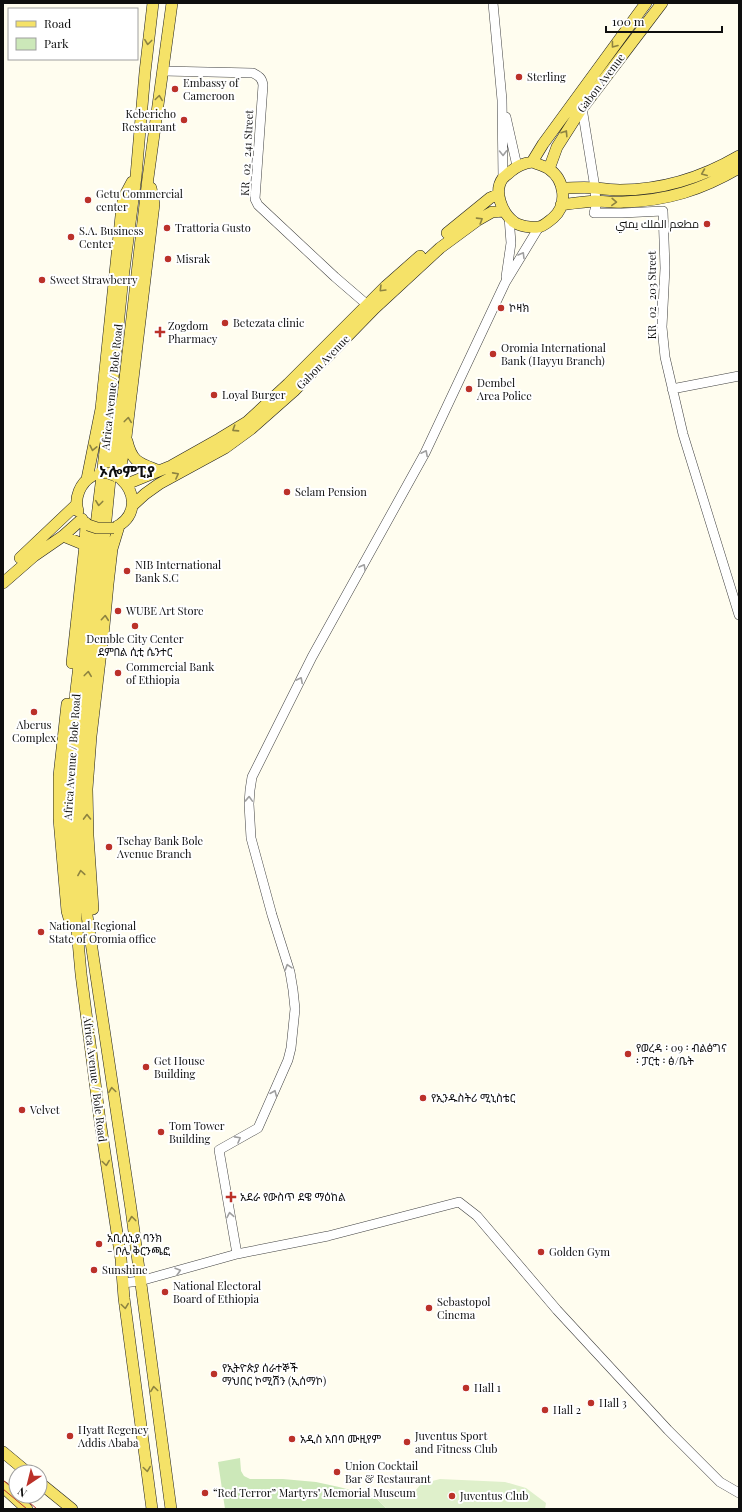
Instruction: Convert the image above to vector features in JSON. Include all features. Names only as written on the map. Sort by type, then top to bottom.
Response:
[{"type":"main road","name":"Africa Avenue / Bole Road","points":[[152,1509],[121,1259],[100,1121],[81,974],[67,818],[72,722],[109,418],[122,286],[136,176],[145,72],[153,3]]},
{"type":"main road","name":"Africa Avenue / Bole Road","points":[[171,1509],[131,1209],[79,862],[77,809],[79,764],[86,690],[112,459],[123,396],[148,178],[172,3]]},
{"type":"main road","name":"Gabon Avenue","points":[[532,162],[543,144],[646,3]]},
{"type":"main road","name":"Gabon Avenue","points":[[549,169],[557,147],[582,108],[662,3]]},
{"type":"main road","points":[[562,188],[625,190],[653,187],[691,178],[713,170],[739,156]]},
{"type":"main road","points":[[532,162],[549,169],[559,181],[562,188],[561,205],[556,215],[539,227],[515,223],[500,203],[499,194],[503,179],[517,166],[532,162]]},
{"type":"main road","points":[[561,205],[596,201],[621,202],[651,200],[675,196],[696,190],[719,180],[739,168]]},
{"type":"main road","points":[[3,583],[76,505],[80,486],[86,479],[101,409],[122,206],[124,197],[136,176]]},
{"type":"main road","points":[[121,479],[154,204],[148,178]]},
{"type":"main road","name":"Gabon Avenue","points":[[370,307],[386,286],[490,198],[499,194]]},
{"type":"main road","name":"Gabon Avenue","points":[[133,505],[144,494],[225,448],[251,429],[370,307],[447,243],[478,220],[492,212],[507,214]]},
{"type":"main road","name":"Gabon Avenue","points":[[121,479],[171,466],[186,458],[247,422],[291,388]]},
{"type":"main road","points":[[126,437],[130,453],[133,457],[142,465],[157,470]]},
{"type":"main road","points":[[86,479],[108,473],[121,479],[130,490],[133,505],[129,515],[118,526],[112,549],[91,736],[87,789],[88,836],[93,907],[89,925]]},
{"type":"main road","points":[[76,505],[86,522],[97,528],[118,526]]},
{"type":"main road","points":[[76,928],[69,918],[67,911],[63,880],[59,819],[59,776],[85,545],[86,522]]},
{"type":"main road","points":[[3,574],[42,543],[63,536],[86,522]]},
{"type":"main road","points":[[63,536],[85,545]]},
{"type":"main road","points":[[81,974],[96,971]]},
{"type":"main road","points":[[142,1430],[160,1428]]},
{"type":"main road","points":[[3,1452],[17,1464]]},
{"type":"main road","points":[[3,1487],[27,1509]]},
{"type":"main road","points":[[48,1490],[72,1509]]},
{"type":"street","points":[[493,3],[502,100],[503,179]]},
{"type":"street","name":"KR_02_241 Street","points":[[163,71],[253,73],[262,80],[263,85],[255,199],[258,205],[335,277],[370,307]]},
{"type":"street","points":[[502,100],[517,166]]},
{"type":"street","name":"KR_02_203 Street","points":[[582,108],[595,188],[596,201],[594,213],[663,211],[665,268],[662,327],[665,357],[685,441],[739,615]]},
{"type":"street","points":[[505,283],[511,243],[507,214]]},
{"type":"street","points":[[237,1254],[219,1150],[258,1128],[288,1060],[291,1048],[295,1009],[290,972],[272,915],[264,881],[251,838],[249,804],[252,777],[312,657],[425,453],[505,283],[539,227]]},
{"type":"street","points":[[672,389],[739,376]]},
{"type":"street","points":[[123,1283],[140,1281],[237,1254],[328,1236],[459,1202],[477,1216],[557,1310],[668,1430],[720,1482],[739,1493]]},
{"type":"green space","points":[[240,1458],[241,1471],[244,1476],[250,1479],[283,1479],[316,1482],[339,1487],[374,1496],[387,1509],[225,1509],[218,1462]]},
{"type":"green space","points":[[440,1479],[505,1482],[526,1488],[546,1503],[545,1509],[387,1509],[374,1496],[411,1496],[421,1484]]},
{"type":"tram line","points":[[3,1480],[8,1484]]},
{"type":"tram line","points":[[3,1489],[27,1509]]},
{"type":"tram line","points":[[31,1504],[37,1509]]},
{"type":"place","name":"Sterling","points":[[519,77]]},
{"type":"place","name":"Embassy of Cameroon","points":[[175,89]]},
{"type":"place","name":"Kebericho Restaurant","points":[[184,120]]},
{"type":"place","name":"Getu Commercial center","points":[[88,200]]},
{"type":"place","name":"مطعم الملك يمني","points":[[707,224]]},
{"type":"place","name":"Trattoria Gusto","points":[[167,228]]},
{"type":"place","name":"S.A. Business Center","points":[[71,237]]},
{"type":"place","name":"Misrak","points":[[168,259]]},
{"type":"place","name":"Sweet Strawberry","points":[[42,280]]},
{"type":"place","name":"ኮዛክ","points":[[501,308]]},
{"type":"place","name":"Betezata clinic","points":[[225,323]]},
{"type":"place","name":"Zogdom Pharmacy","points":[[160,332]]},
{"type":"place","name":"Oromia International Bank (Hayyu Branch)","points":[[493,354]]},
{"type":"place","name":"Dembel Area Police","points":[[469,389]]},
{"type":"place","name":"Loyal Burger","points":[[214,395]]},
{"type":"place","name":"Selam Pension","points":[[287,492]]},
{"type":"place","name":"NIB International Bank S.C","points":[[127,571]]},
{"type":"place","name":"WUBE Art Store","points":[[118,611]]},
{"type":"place","name":"Demble City Center ደምበል ሲቲ ሴንተር","points":[[135,626]]},
{"type":"place","name":"Commercial Bank of Ethiopia","points":[[118,673]]},
{"type":"place","name":"Aberus Complex","points":[[34,712]]},
{"type":"place","name":"Tsehay Bank Bole Avenue Branch","points":[[109,847]]},
{"type":"place","name":"National Regional State of Oromia office","points":[[41,932]]},
{"type":"place","name":"የወረዳ ፡ 09 ፡ ብልፅግና ፡ ፓርቲ ፡ ፅ/ቤት","points":[[628,1054]]},
{"type":"place","name":"Get House Building","points":[[146,1067]]},
{"type":"place","name":"የኢንዱስትሪ ሚኒስቴር","points":[[423,1098]]},
{"type":"place","name":"Velvet","points":[[22,1110]]},
{"type":"place","name":"Tom Tower Building","points":[[161,1132]]},
{"type":"place","name":"አደራ የውስጥ ደዌ ማዕከል","points":[[231,1197]]},
{"type":"place","name":"አቢሲኒያ ባንክ - ቦሌ ቅርንጫፎ","points":[[99,1244]]},
{"type":"place","name":"Golden Gym","points":[[541,1252]]},
{"type":"place","name":"Sunshine","points":[[94,1270]]},
{"type":"place","name":"National Electoral Board of Ethiopia","points":[[165,1292]]},
{"type":"place","name":"Sebastopol Cinema","points":[[429,1308]]},
{"type":"place","name":"የኢትዮጵያ ሰራተኞች ማህበር ኮሚሽን (ኢሰማኮ)","points":[[214,1374]]},
{"type":"place","name":"Hall 1","points":[[466,1388]]},
{"type":"place","name":"Hall 3","points":[[591,1403]]},
{"type":"place","name":"Hall 2","points":[[545,1410]]},
{"type":"place","name":"Hyatt Regency Addis Ababa","points":[[70,1436]]},
{"type":"place","name":"አዲስ አበባ ሙዚየም","points":[[292,1439]]},
{"type":"place","name":"Juventus Sport and Fitness Club","points":[[407,1442]]},
{"type":"place","name":"Union Cocktail Bar & Restaurant","points":[[337,1472]]},
{"type":"place","name":"“Red Terror” Martyrs’ Memorial Museum","points":[[205,1493]]},
{"type":"place","name":"Juventus Club","points":[[452,1496]]},
{"type":"district","name":"ኦሎምፒያ","points":[[127,472]]}]
